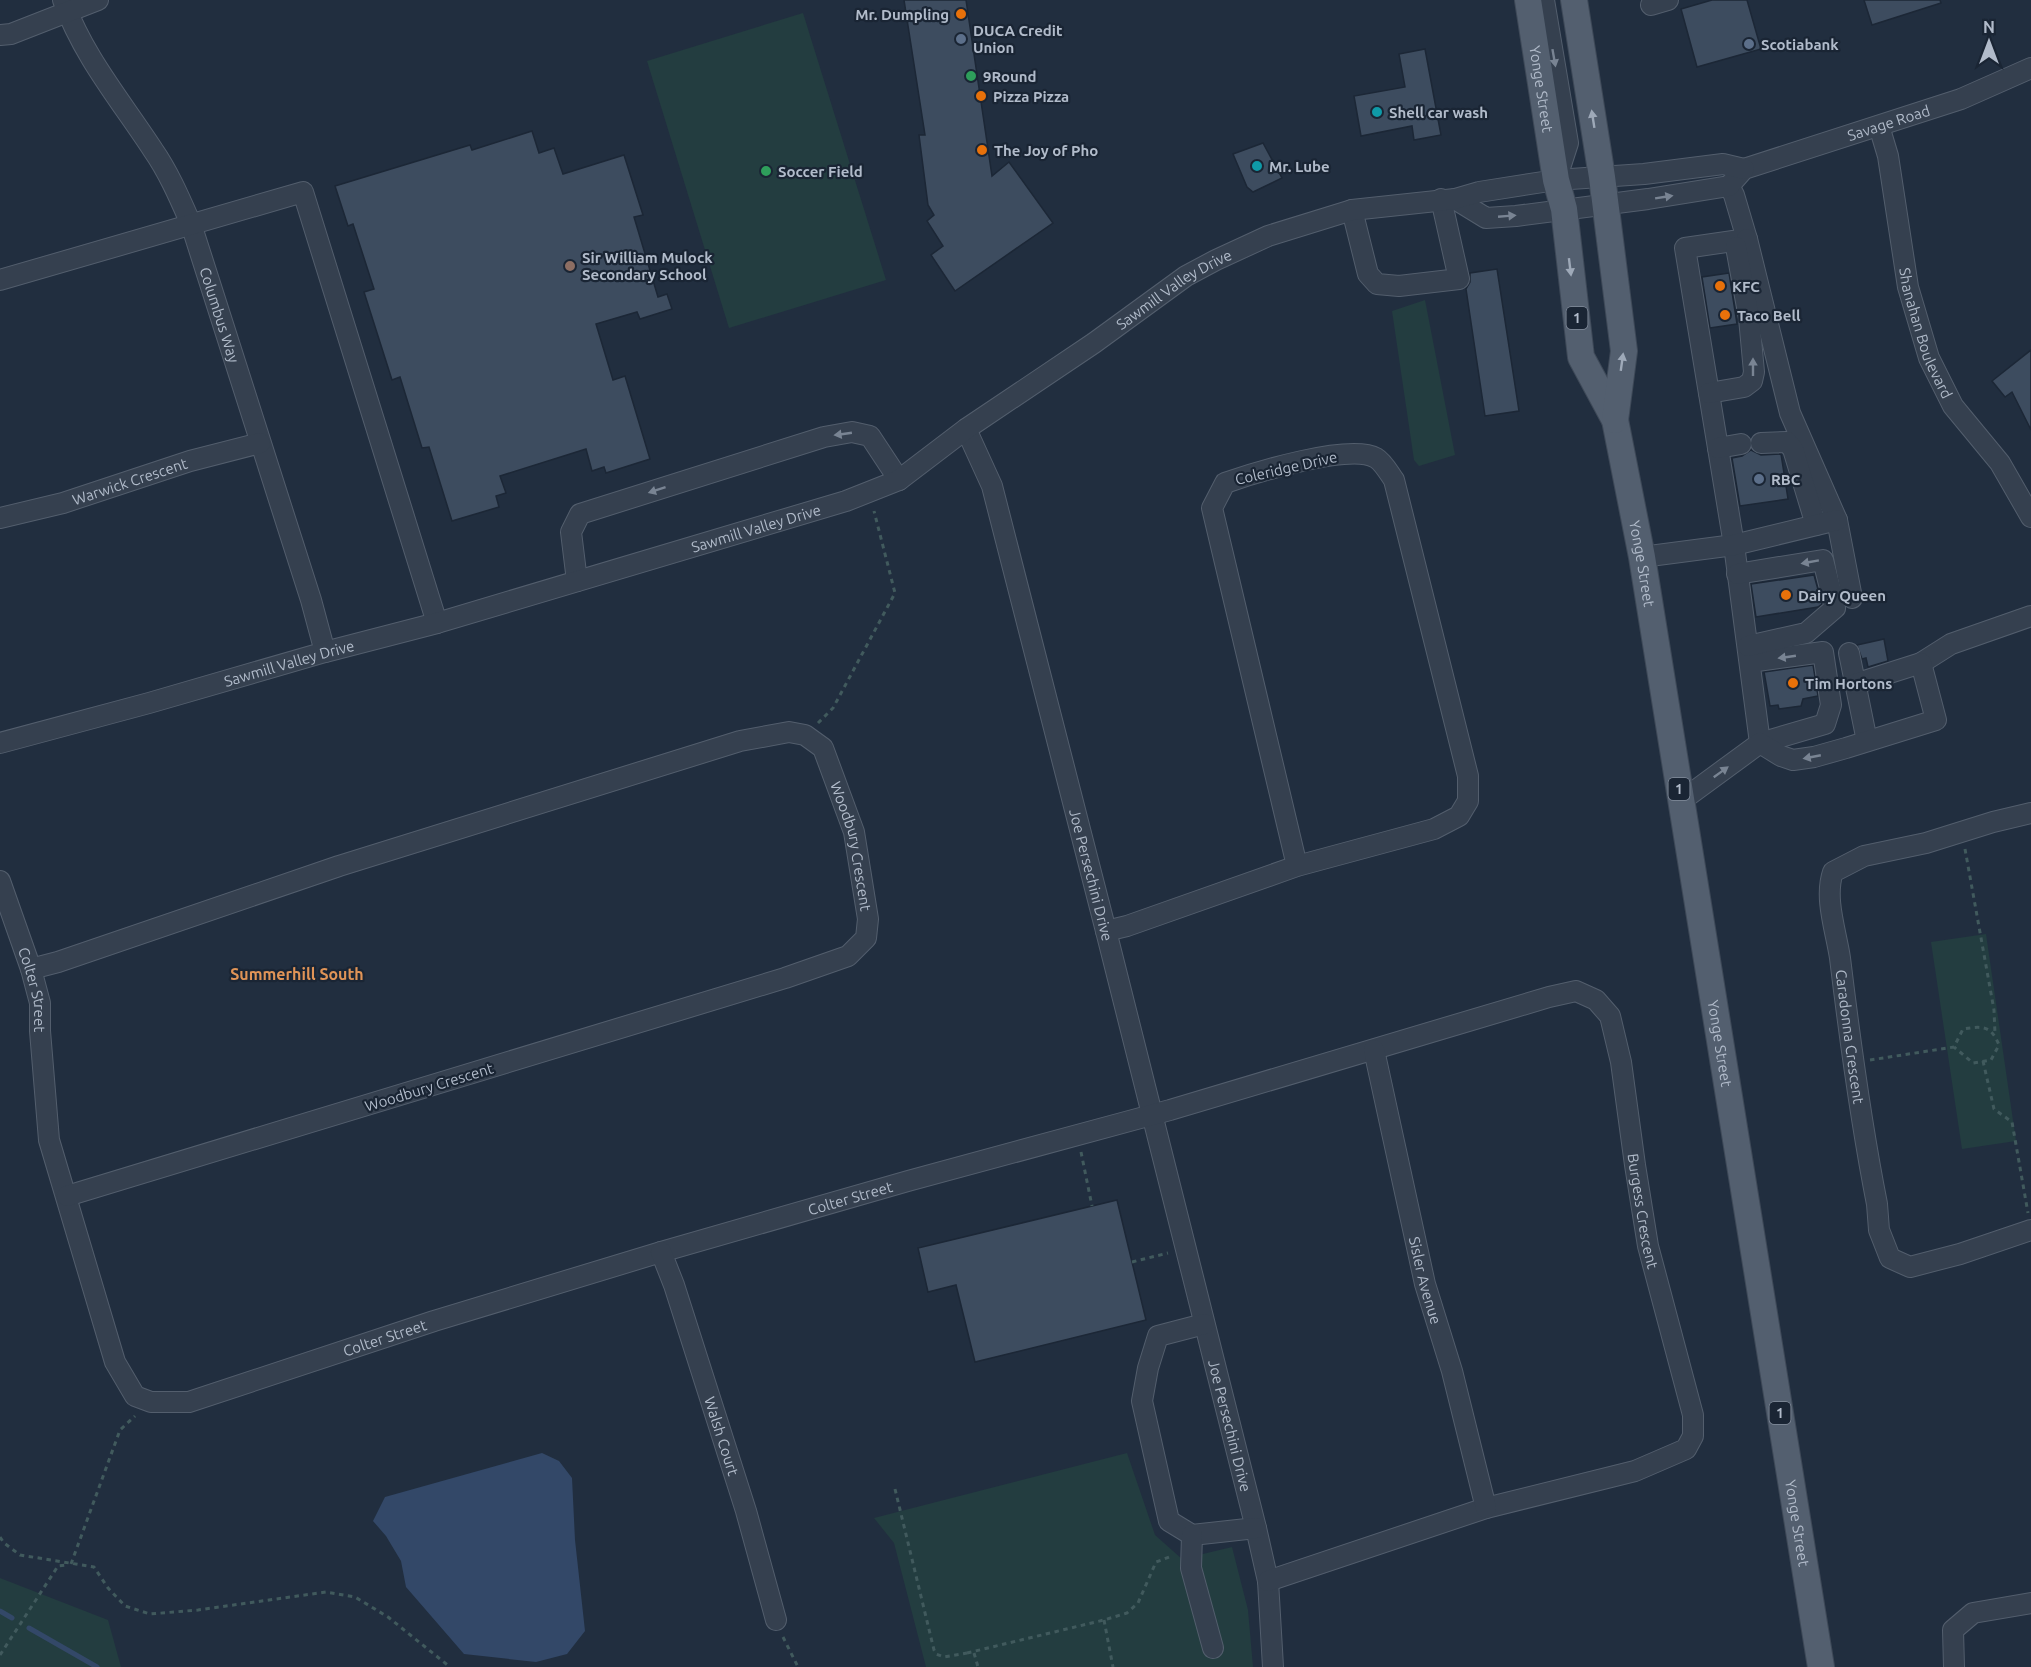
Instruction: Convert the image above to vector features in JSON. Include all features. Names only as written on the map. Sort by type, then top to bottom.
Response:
[{"type":"main road","name":"Yonge Street","points":[[1528,0],[1556,180],[1564,209],[1581,357],[1615,420],[1642,557],[1821,1667]]},
{"type":"main road","name":"Yonge Street","points":[[1574,0],[1606,205],[1624,351],[1615,420]]},
{"type":"street","points":[[0,35],[11,34],[65,6],[98,0]]},
{"type":"street","points":[[1544,0],[1568,143],[1556,180]]},
{"type":"street","name":"Columbus Way","points":[[65,6],[92,62],[155,152],[173,183],[191,224],[311,600],[325,652]]},
{"type":"street","name":"Savage Road","points":[[1602,177],[1723,164],[1744,169],[1961,99],[2031,68]]},
{"type":"street","name":"Shanahan Boulevard","points":[[1879,126],[1888,156],[1908,287],[1929,358],[1953,406],[2000,463],[2031,517]]},
{"type":"street","points":[[1448,199],[1486,218],[1606,205],[1729,186],[1744,169]]},
{"type":"street","name":"Sawmill Valley Drive","points":[[0,743],[437,623],[846,501],[899,480],[966,429],[1094,343],[1186,276],[1268,236],[1352,210],[1448,199],[1556,180],[1602,177]]},
{"type":"street","points":[[1709,393],[1744,387],[1752,381],[1754,372],[1741,240],[1734,195],[1729,186]]},
{"type":"street","points":[[0,280],[303,192],[437,623]]},
{"type":"street","points":[[1352,210],[1368,274],[1377,284],[1399,286],[1459,279],[1448,199]]},
{"type":"street","points":[[1741,240],[1685,248],[1734,545],[1760,743],[1780,756],[1793,760],[1814,757],[1936,720],[1921,663]]},
{"type":"street","points":[[1741,240],[1790,414],[1837,520],[1852,598]]},
{"type":"street","name":"Joe Persechini Drive","points":[[966,429],[992,486],[1256,1528],[1268,1581],[1273,1667]]},
{"type":"street","points":[[577,581],[571,532],[580,514],[824,437],[852,432],[870,436],[899,480]]},
{"type":"street","points":[[1761,443],[1787,442],[1793,449],[1816,525]]},
{"type":"street","name":"Warwick Crescent","points":[[0,518],[63,503],[190,460],[260,443]]},
{"type":"street","points":[[1718,448],[1740,444]]},
{"type":"street","name":"Coleridge Drive","points":[[1106,932],[1297,866],[1434,829],[1459,816],[1468,801],[1468,776],[1394,480],[1376,458],[1363,455],[1331,455],[1243,476],[1225,483],[1212,508],[1297,866]]},
{"type":"street","points":[[1642,557],[1734,545],[1837,520]]},
{"type":"street","points":[[1737,574],[1823,560],[1835,608],[1806,633],[1749,654]]},
{"type":"street","points":[[1855,684],[1921,663],[1951,644],[2031,616]]},
{"type":"street","points":[[1681,801],[1760,743],[1825,724],[1831,705],[1823,652],[1749,654]]},
{"type":"street","points":[[1849,653],[1867,741]]},
{"type":"street","points":[[32,969],[339,866],[740,741],[789,732],[805,735]]},
{"type":"street","name":"Woodbury Crescent","points":[[68,1196],[762,985],[848,956],[866,938],[868,919],[854,832],[823,748],[805,735]]},
{"type":"street","name":"Caradonna Crescent","points":[[2031,813],[1926,843],[1864,856],[1833,872],[1830,881],[1829,903],[1877,1204],[1879,1230],[1890,1258],[1910,1267],[2031,1230]]},
{"type":"street","name":"Colter Street","points":[[0,881],[32,969],[40,1003],[40,1031],[50,1140],[115,1362],[135,1396],[151,1402],[189,1402],[434,1321],[661,1252],[908,1181],[1151,1115]]},
{"type":"street","name":"Burgess Crescent","points":[[1151,1115],[1549,997],[1576,991],[1596,1000],[1610,1016],[1621,1062],[1648,1246],[1693,1414],[1693,1436],[1686,1449],[1635,1471],[1486,1508],[1268,1581]]},
{"type":"street","name":"Sisler Avenue","points":[[1374,1050],[1425,1284],[1452,1371],[1486,1508]]},
{"type":"street","name":"Walsh Court","points":[[661,1252],[674,1285],[743,1500],[775,1619]]},
{"type":"street","points":[[1204,1323],[1158,1336],[1148,1368],[1142,1401],[1169,1521],[1192,1535],[1256,1528]]},
{"type":"street","points":[[1192,1535],[1191,1568],[1213,1648]]},
{"type":"street","points":[[1954,1667],[1953,1630],[1966,1618],[1973,1613],[2031,1603]]},
{"type":"path","points":[[805,735],[833,708],[895,593],[868,492]]},
{"type":"path","points":[[1854,1062],[1954,1047],[1973,1063],[1990,1060],[1999,1045],[1995,1034],[1994,1010],[1962,833]]},
{"type":"path","points":[[1954,1047],[1963,1029],[1982,1026],[1995,1034]]},
{"type":"path","points":[[1983,1061],[1994,1109],[2012,1122],[2031,1230]]},
{"type":"path","points":[[1077,1135],[1092,1206]]},
{"type":"path","points":[[1132,1262],[1185,1249]]},
{"type":"path","points":[[71,1564],[120,1430],[151,1402]]},
{"type":"path","points":[[895,1489],[934,1650],[936,1654],[944,1657],[974,1652],[978,1667]]},
{"type":"path","points":[[968,1653],[1127,1613],[1138,1603],[1156,1562],[1172,1556],[1192,1535]]},
{"type":"path","points":[[0,1537],[20,1555],[94,1567],[108,1588],[125,1606],[150,1614],[198,1610],[326,1592],[355,1597],[388,1617],[450,1667]]},
{"type":"path","points":[[0,1655],[58,1566],[71,1564]]},
{"type":"path","points":[[775,1619],[798,1667]]},
{"type":"path","points":[[1104,1620],[1113,1667]]},
{"type":"green space","name":"Soccer Field","points":[[803,13],[886,280],[729,328],[647,61]]},
{"type":"green space","points":[[1425,300],[1455,455],[1419,466],[1414,460],[1392,311]]},
{"type":"green space","points":[[1986,934],[2016,1141],[1962,1149],[1931,942]]},
{"type":"green space","points":[[1127,1453],[1155,1535],[1182,1559],[1232,1547],[1248,1610],[1253,1667],[926,1667],[894,1543],[874,1518]]},
{"type":"green space","points":[[0,1578],[108,1620],[121,1667],[0,1667]]},
{"type":"water","points":[[542,1453],[559,1461],[572,1478],[575,1540],[585,1631],[567,1654],[536,1662],[464,1654],[406,1587],[401,1561],[386,1536],[373,1521],[385,1497]]},
{"type":"building","points":[[904,0],[966,0],[992,176],[1009,162],[1053,223],[955,291],[931,255],[943,246],[927,221],[934,215],[928,205],[919,135],[925,135]]},
{"type":"building","points":[[1712,0],[1747,0],[1761,49],[1697,67],[1681,9]]},
{"type":"building","points":[[1864,0],[1940,0],[1941,3],[1872,25]]},
{"type":"building","points":[[1425,49],[1441,135],[1414,140],[1412,126],[1361,136],[1354,96],[1405,87],[1399,54]]},
{"type":"building","points":[[532,131],[539,153],[554,148],[563,174],[624,155],[643,215],[634,217],[658,297],[667,294],[672,309],[640,319],[637,312],[596,324],[613,380],[625,376],[650,459],[606,473],[604,467],[592,471],[586,449],[500,476],[506,493],[496,496],[499,507],[452,521],[429,447],[422,448],[400,377],[392,380],[364,292],[374,289],[353,224],[348,226],[335,186],[470,145],[472,150]]},
{"type":"building","name":"Mr. Lube","points":[[1263,143],[1282,178],[1253,192],[1247,187],[1233,154]]},
{"type":"building","points":[[1497,269],[1519,411],[1485,416],[1466,289],[1470,282],[1470,273]]},
{"type":"building","points":[[1729,273],[1737,324],[1710,328],[1702,277]]},
{"type":"building","points":[[2031,350],[2031,430],[2012,392],[2005,397],[1992,381]]},
{"type":"building","name":"RBC","points":[[1751,450],[1761,455],[1781,454],[1788,499],[1740,506],[1732,458],[1742,456]]},
{"type":"building","name":"Dairy Queen","points":[[1814,575],[1822,604],[1818,607],[1756,617],[1751,584]]},
{"type":"building","points":[[1884,639],[1888,661],[1868,667],[1866,658],[1862,659],[1857,645]]},
{"type":"building","name":"Tim Hortons","points":[[1813,665],[1818,696],[1803,699],[1801,706],[1779,709],[1778,705],[1770,706],[1764,672]]},
{"type":"building","points":[[1117,1200],[1146,1320],[975,1362],[956,1285],[928,1292],[918,1248]]},
{"type":"waterway","points":[[0,1611],[12,1618]]},
{"type":"waterway","points":[[29,1628],[97,1667]]},
{"type":"place","name":"Mr. Dumpling","points":[[961,14]]},
{"type":"place","name":"DUCA Credit Union","points":[[961,39]]},
{"type":"place","name":"Scotiabank","points":[[1749,44]]},
{"type":"place","name":"9Round","points":[[971,76]]},
{"type":"place","name":"Pizza Pizza","points":[[981,96]]},
{"type":"place","name":"Shell car wash","points":[[1377,112]]},
{"type":"place","name":"The Joy of Pho","points":[[982,150]]},
{"type":"place","name":"Mr. Lube","points":[[1257,166]]},
{"type":"place","name":"Soccer Field","points":[[766,171]]},
{"type":"place","name":"Sir William Mulock Secondary School","points":[[570,266]]},
{"type":"place","name":"KFC","points":[[1720,286]]},
{"type":"place","name":"Taco Bell","points":[[1725,315]]},
{"type":"place","name":"RBC","points":[[1759,479]]},
{"type":"place","name":"Dairy Queen","points":[[1786,595]]},
{"type":"place","name":"Tim Hortons","points":[[1793,683]]},
{"type":"district","name":"Summerhill South","points":[[297,974]]}]
